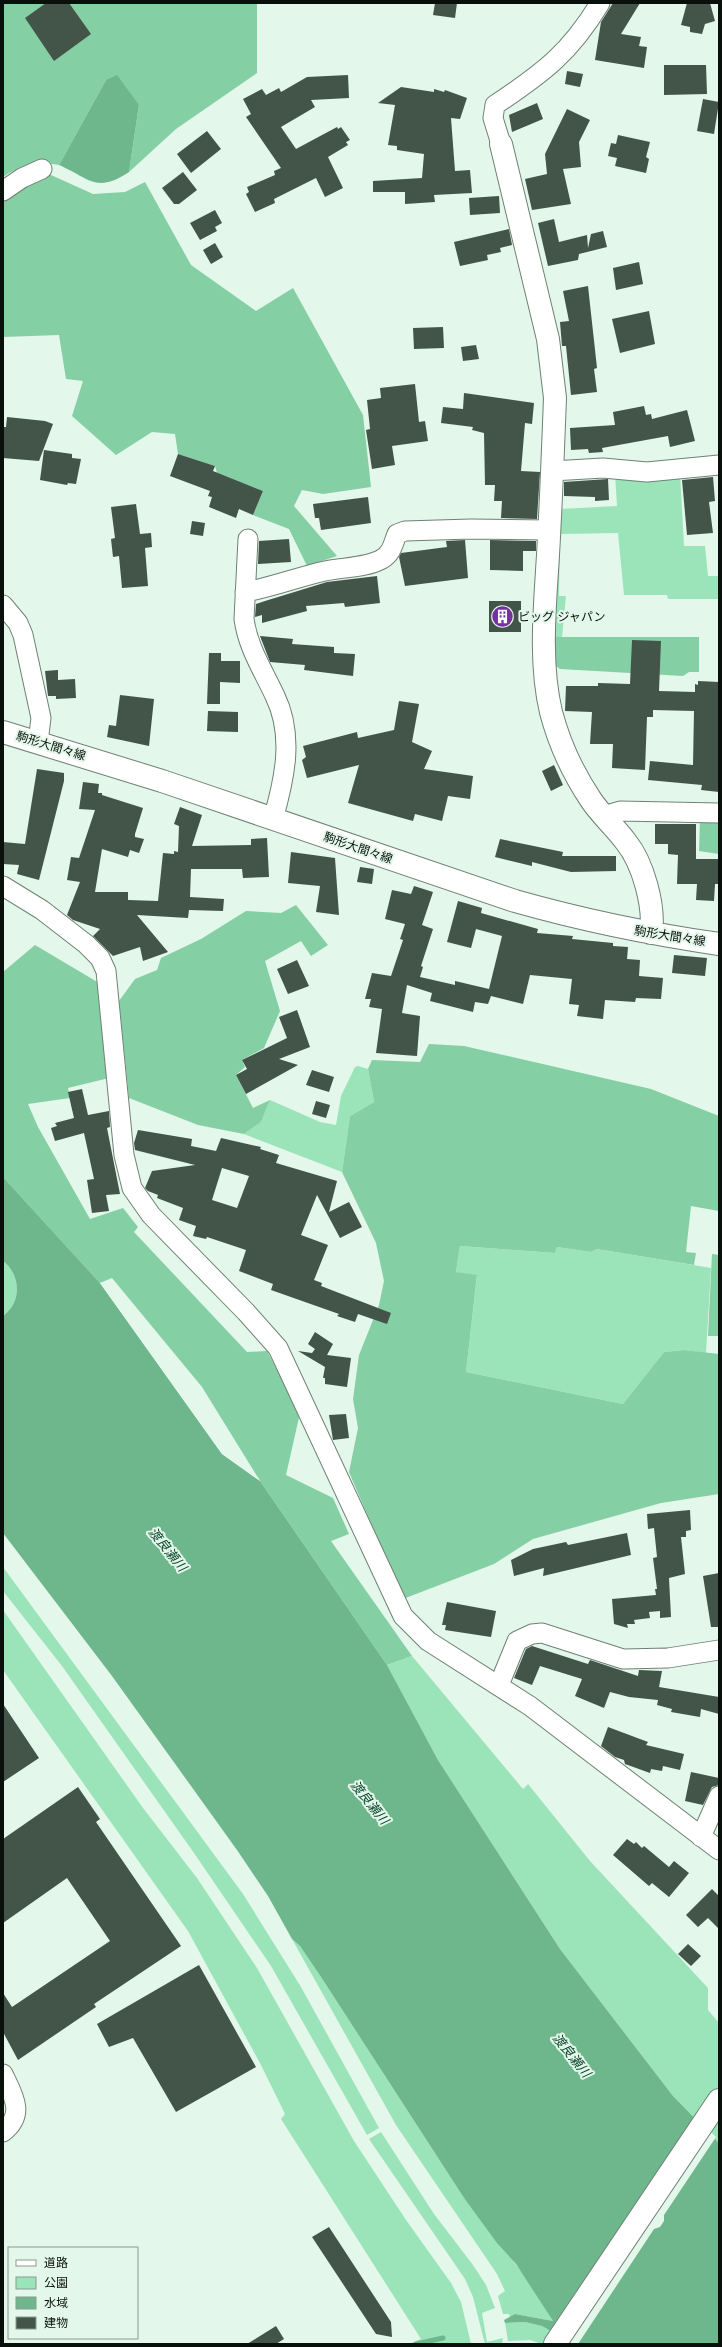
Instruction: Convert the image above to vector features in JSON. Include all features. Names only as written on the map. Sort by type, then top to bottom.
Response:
[{"type":"street","points":[[600,3],[581,32],[559,58],[495,105],[493,118],[501,144],[551,358],[556,398],[545,638],[546,681],[551,712],[562,747],[572,767],[592,801],[627,842],[642,869],[650,909],[651,933]]},
{"type":"street","points":[[3,191],[22,178],[42,169]]},
{"type":"street","points":[[552,471],[603,468],[647,472],[719,465]]},
{"type":"street","points":[[245,592],[268,588],[325,571],[374,562],[392,550],[398,534],[405,531],[471,529],[550,530]]},
{"type":"street","points":[[248,539],[244,619],[248,640],[276,696],[286,728],[286,754],[273,819]]},
{"type":"street","points":[[3,605],[18,623],[23,635],[41,718],[38,742]]},
{"type":"street","name":"駒形大間々線","points":[[3,732],[38,742],[273,819],[515,901],[568,916],[651,933],[719,944]]},
{"type":"street","points":[[604,816],[620,811],[719,813]]},
{"type":"street","points":[[3,886],[51,916],[100,958],[106,971],[126,1168],[136,1194],[151,1215],[246,1312],[278,1348],[327,1449],[403,1616],[428,1641],[499,1685],[719,1850]]},
{"type":"street","points":[[499,1685],[517,1641],[537,1633],[623,1659],[668,1658],[719,1650]]},
{"type":"street","points":[[701,1837],[719,1796]]},
{"type":"street","points":[[3,2074],[16,2103],[17,2114],[13,2122],[3,2132]]},
{"type":"street","points":[[555,2344],[719,2100]]},
{"type":"green space","points":[[680,473],[684,546],[705,546],[708,576],[719,576],[719,599],[668,599],[667,595],[624,595],[618,533],[560,534],[559,596],[566,596],[562,637],[553,637],[560,509],[617,506],[615,474]]},
{"type":"green space","points":[[358,1066],[368,1069],[374,1102],[350,1116],[342,1172],[244,1134],[261,1122],[270,1100],[320,1122],[336,1125],[341,1096],[355,1067]]},
{"type":"green space","points":[[460,1246],[555,1253],[557,1247],[591,1252],[597,1249],[711,1268],[706,1353],[684,1350],[664,1352],[623,1404],[466,1372],[477,1276],[456,1272]]},
{"type":"green space","points":[[3,1261],[13,1274],[17,1288],[14,1303],[3,1316]]},
{"type":"green space","points":[[3,1567],[243,1894],[301,1987],[379,2128],[367,2135],[271,1966],[194,1853],[62,1666],[3,1591]]},
{"type":"green space","points":[[3,1610],[143,1808],[197,1878],[257,1968],[354,2141],[406,2220],[451,2283],[461,2302],[471,2344],[409,2344],[421,2339],[281,2119],[285,2114],[261,2065],[188,1931],[3,1670]]},
{"type":"green space","points":[[412,1656],[523,1789],[528,1784],[590,1861],[708,1988],[708,2010],[719,2023],[719,2143],[673,2096],[560,1949],[438,1760],[387,1665]]},
{"type":"green space","points":[[292,1939],[300,1946],[321,1977],[464,2198],[527,2279],[553,2321],[515,2314],[510,2317],[509,2314],[503,2314],[498,2296],[505,2291],[497,2274],[396,2125]]},
{"type":"green space","points":[[381,2132],[434,2214],[473,2265],[486,2285],[495,2308],[482,2313],[487,2342],[503,2338],[502,2344],[485,2344],[473,2297],[465,2279],[369,2139]]},
{"type":"green space","points":[[525,2322],[542,2326],[573,2344],[542,2344],[530,2340],[508,2341],[505,2323]]},
{"type":"shaded area","points":[[3,3],[257,3],[257,73],[176,129],[129,172],[139,105],[106,80],[59,165],[30,165],[3,177]]},
{"type":"shaded area","points":[[51,175],[93,194],[125,192],[145,182],[191,265],[256,311],[293,288],[363,415],[371,487],[323,494],[302,490],[294,506],[337,556],[307,566],[289,529],[253,515],[263,491],[217,473],[215,466],[178,454],[175,434],[152,432],[116,455],[72,416],[83,381],[66,379],[59,335],[3,337],[3,197],[41,176]]},
{"type":"shaded area","points":[[553,637],[699,637],[699,672],[689,672],[683,676],[560,669],[556,666]]},
{"type":"shaded area","points":[[700,818],[719,819],[719,854],[699,851]]},
{"type":"shaded area","points":[[296,905],[328,945],[311,956],[301,941],[265,961],[280,1011],[264,1048],[242,1060],[245,1067],[236,1075],[253,1108],[270,1100],[261,1122],[244,1134],[198,1125],[129,1098],[119,1001],[135,979],[157,970],[161,958],[201,939],[246,911],[281,913]]},
{"type":"shaded area","points":[[35,945],[99,983],[109,1078],[68,1088],[70,1098],[28,1104],[38,1127],[90,1219],[123,1208],[138,1227],[134,1232],[247,1352],[267,1351],[300,1413],[286,1475],[333,1498],[349,1534],[331,1541],[412,1656],[387,1665],[260,1481],[202,1387],[112,1278],[100,1283],[3,1177],[3,972]]},
{"type":"shaded area","points":[[429,1044],[464,1046],[651,1089],[719,1116],[719,1211],[691,1206],[686,1252],[696,1253],[694,1265],[597,1249],[591,1252],[557,1247],[555,1253],[460,1246],[456,1272],[477,1275],[466,1372],[623,1404],[664,1352],[684,1350],[719,1354],[719,1494],[661,1503],[533,1539],[494,1564],[403,1599],[349,1472],[358,1428],[353,1399],[359,1355],[379,1305],[384,1281],[376,1243],[342,1172],[350,1116],[374,1102],[368,1069],[372,1060],[420,1062]]},
{"type":"shaded area","points":[[712,1254],[719,1255],[719,1336],[708,1336]]},
{"type":"water","points":[[117,75],[139,105],[129,172],[118,179],[108,182],[93,182],[59,165],[106,80]]},
{"type":"water","name":"渡良瀬川","points":[[3,1177],[100,1283],[222,1454],[260,1481],[387,1665],[438,1760],[560,1949],[673,2096],[719,2143],[719,2344],[573,2344],[542,2326],[525,2322],[505,2323],[504,2320],[515,2314],[553,2321],[516,2264],[497,2243],[464,2198],[321,1977],[300,1946],[292,1939],[268,1896],[237,1850],[112,1676],[3,1533],[3,1316],[14,1303],[17,1288],[13,1274],[3,1261]]},
{"type":"pier","points":[[102,1282],[223,1453],[258,1477],[260,1481],[222,1454],[100,1283]]},
{"type":"pier","points":[[695,2116],[716,2137],[664,2215],[664,2221],[660,2227],[654,2229],[578,2344],[569,2344],[549,2332]]},
{"type":"building","points":[[46,3],[69,3],[91,34],[54,61],[25,18]]},
{"type":"building","points":[[435,3],[457,3],[455,18],[433,15]]},
{"type":"building","points":[[613,3],[640,3],[621,34],[641,37],[639,46],[647,47],[644,68],[595,60],[601,22]]},
{"type":"building","points":[[687,3],[710,3],[715,21],[705,24],[702,34],[690,32],[690,27],[681,25]]},
{"type":"building","points":[[664,65],[706,65],[707,94],[664,95]]},
{"type":"building","points":[[567,71],[583,74],[580,87],[565,84]]},
{"type":"building","points":[[348,75],[349,98],[311,100],[315,107],[281,127],[296,149],[337,127],[338,129],[341,127],[350,140],[346,142],[348,145],[328,157],[343,188],[325,197],[316,178],[274,199],[275,203],[255,212],[246,194],[249,192],[247,187],[275,175],[274,171],[281,168],[246,117],[251,114],[243,99],[262,89],[266,95],[279,88],[281,92],[307,77]]},
{"type":"building","points":[[401,87],[434,92],[434,89],[444,92],[445,90],[467,98],[460,119],[451,118],[455,171],[470,170],[472,193],[434,195],[435,202],[405,204],[405,192],[373,192],[373,181],[422,178],[424,154],[397,150],[397,146],[388,145],[395,105],[378,103]]},
{"type":"building","points":[[703,99],[719,102],[714,134],[697,131]]},
{"type":"building","points":[[537,103],[543,119],[512,132],[509,115]]},
{"type":"building","points":[[567,109],[590,120],[579,142],[581,167],[563,169],[571,204],[532,210],[525,179],[547,174],[545,154]]},
{"type":"building","points":[[207,131],[221,149],[191,173],[177,154]]},
{"type":"building","points":[[618,135],[650,142],[646,157],[649,159],[646,173],[615,166],[617,158],[608,156],[611,143],[616,144]]},
{"type":"building","points":[[183,172],[197,190],[179,204],[174,204],[162,188]]},
{"type":"building","points":[[499,196],[500,213],[470,215],[469,198]]},
{"type":"building","points":[[215,210],[222,223],[215,227],[217,231],[200,240],[190,223]]},
{"type":"building","points":[[554,219],[559,242],[587,235],[588,248],[591,234],[603,231],[607,247],[579,254],[578,260],[548,266],[538,223]]},
{"type":"building","points":[[509,229],[512,245],[500,248],[501,252],[487,255],[488,260],[460,266],[454,242]]},
{"type":"building","points":[[215,243],[223,257],[211,264],[203,250]]},
{"type":"building","points":[[639,262],[643,284],[616,290],[613,268]]},
{"type":"building","points":[[588,286],[597,368],[594,369],[597,392],[571,395],[566,346],[562,346],[560,322],[569,321],[563,291]]},
{"type":"building","points":[[649,311],[655,344],[620,353],[612,319]]},
{"type":"building","points":[[443,327],[444,348],[414,349],[413,328]]},
{"type":"building","points":[[476,345],[479,359],[463,361],[461,347]]},
{"type":"building","points":[[415,384],[419,422],[425,421],[428,441],[392,446],[395,465],[372,469],[366,430],[370,429],[367,400],[381,398],[380,388]]},
{"type":"building","points":[[464,393],[534,403],[532,424],[525,423],[521,471],[540,472],[537,519],[501,518],[502,501],[494,501],[495,485],[485,485],[484,433],[472,430],[473,427],[441,423],[443,407],[463,409]]},
{"type":"building","points":[[644,406],[646,415],[651,414],[652,419],[687,410],[695,441],[670,447],[668,436],[602,448],[603,452],[589,453],[588,449],[571,450],[570,428],[615,425],[613,412]]},
{"type":"building","points":[[7,417],[45,421],[53,424],[39,461],[3,458],[3,427],[6,427]]},
{"type":"building","points":[[44,450],[72,454],[72,458],[81,459],[76,484],[68,483],[67,485],[40,480]]},
{"type":"building","points":[[178,454],[215,466],[213,471],[263,491],[253,515],[239,509],[236,518],[209,507],[212,497],[208,496],[210,491],[170,476]]},
{"type":"building","points":[[713,477],[715,501],[709,502],[713,533],[687,535],[682,480]]},
{"type":"building","points":[[608,479],[609,500],[595,501],[595,497],[564,496],[564,482]]},
{"type":"building","points":[[368,497],[371,523],[321,530],[319,518],[315,518],[313,504]]},
{"type":"building","points":[[136,504],[140,534],[151,533],[152,547],[145,548],[148,586],[122,588],[119,556],[113,557],[111,539],[115,538],[111,507]]},
{"type":"building","points":[[192,521],[205,523],[203,536],[190,534]]},
{"type":"building","points":[[289,539],[291,562],[258,564],[259,541]]},
{"type":"building","points":[[465,540],[468,578],[405,586],[399,557],[401,553],[447,547],[446,541]]},
{"type":"building","points":[[490,540],[536,541],[536,551],[523,551],[523,571],[490,570]]},
{"type":"building","points":[[377,576],[380,603],[345,607],[344,603],[306,606],[307,611],[262,623],[262,615],[255,617],[256,604],[327,582]]},
{"type":"building","name":"ビッグ ジャパン","points":[[489,601],[521,601],[521,632],[489,632]]},
{"type":"building","points":[[260,636],[293,639],[292,644],[334,647],[334,653],[355,654],[353,676],[304,670],[305,665],[270,662]]},
{"type":"building","points":[[632,640],[661,641],[659,691],[695,692],[695,684],[698,685],[698,681],[719,682],[719,792],[701,790],[702,785],[648,780],[650,761],[693,765],[694,711],[653,710],[653,717],[647,717],[645,770],[612,768],[613,744],[590,744],[592,712],[565,711],[566,686],[598,686],[598,683],[630,684]]},
{"type":"building","points":[[209,653],[221,653],[221,661],[240,661],[240,683],[220,682],[220,704],[207,704]]},
{"type":"building","points":[[58,670],[58,680],[75,679],[76,698],[56,699],[56,696],[48,696],[45,671]]},
{"type":"building","points":[[120,695],[154,699],[149,746],[107,737],[109,725],[116,726]]},
{"type":"building","points":[[399,701],[419,704],[412,742],[432,751],[424,769],[473,776],[470,799],[448,796],[442,821],[415,814],[413,821],[348,803],[359,765],[307,778],[302,760],[306,757],[303,746],[357,732],[358,738],[394,730]]},
{"type":"building","points":[[208,711],[238,712],[238,732],[207,731]]},
{"type":"building","points":[[554,765],[563,785],[551,791],[542,771]]},
{"type":"building","points":[[37,769],[64,773],[64,781],[39,880],[17,874],[19,865],[3,864],[3,842],[25,844]]},
{"type":"building","points":[[83,782],[99,784],[98,793],[102,793],[102,795],[143,808],[135,834],[135,837],[144,839],[139,853],[130,850],[128,857],[102,849],[95,892],[128,892],[128,900],[158,901],[163,853],[174,854],[174,851],[178,852],[179,826],[174,824],[180,807],[202,815],[192,846],[251,845],[251,839],[267,838],[269,877],[243,878],[242,869],[191,869],[190,897],[224,899],[223,911],[189,910],[188,918],[137,915],[168,952],[143,961],[140,947],[113,956],[93,936],[100,929],[73,920],[67,915],[80,882],[67,880],[71,857],[79,858],[95,810],[79,809]]},
{"type":"building","points":[[655,824],[696,824],[696,859],[719,859],[719,884],[715,884],[714,901],[696,900],[697,884],[677,884],[678,855],[668,854],[668,844],[655,844]]},
{"type":"building","points":[[500,839],[563,852],[562,856],[616,856],[616,871],[571,872],[532,862],[532,866],[495,857]]},
{"type":"building","points":[[291,852],[335,858],[339,915],[316,912],[320,886],[288,883]]},
{"type":"building","points":[[360,867],[374,869],[372,884],[357,882]]},
{"type":"building","points":[[414,886],[433,892],[422,925],[433,929],[421,966],[423,967],[420,977],[455,985],[455,981],[489,989],[502,936],[476,929],[471,948],[447,942],[458,901],[482,908],[481,913],[538,929],[537,933],[573,936],[572,939],[613,943],[613,946],[628,947],[627,959],[640,960],[639,976],[663,978],[661,999],[636,998],[635,1002],[605,1000],[603,1019],[577,1016],[579,1005],[569,1004],[572,979],[530,975],[523,1004],[491,996],[488,1004],[475,1002],[473,1012],[430,1001],[432,993],[407,985],[402,1013],[420,1016],[417,1056],[376,1053],[382,1009],[369,1007],[371,999],[365,999],[372,973],[391,976],[403,940],[400,939],[405,924],[385,919],[392,890],[411,894]]},
{"type":"building","points":[[674,955],[707,958],[705,976],[672,973]]},
{"type":"building","points":[[297,960],[309,986],[288,994],[277,969]]},
{"type":"building","points":[[297,1010],[310,1047],[279,1059],[298,1065],[246,1094],[236,1075],[247,1069],[242,1060],[287,1038],[279,1017]]},
{"type":"building","points":[[312,1070],[334,1077],[329,1092],[306,1085]]},
{"type":"building","points":[[82,1089],[88,1115],[109,1111],[110,1127],[107,1128],[120,1194],[106,1195],[109,1211],[92,1213],[87,1180],[94,1179],[84,1133],[55,1141],[51,1128],[57,1126],[55,1123],[74,1118],[68,1092]]},
{"type":"building","points":[[316,1101],[330,1105],[326,1118],[312,1114]]},
{"type":"building","points":[[138,1130],[192,1139],[191,1146],[216,1151],[221,1138],[261,1147],[260,1149],[279,1155],[276,1163],[337,1181],[329,1212],[349,1202],[362,1227],[340,1238],[317,1195],[301,1235],[328,1245],[314,1280],[322,1283],[321,1286],[391,1313],[387,1324],[358,1314],[355,1322],[337,1316],[339,1314],[271,1290],[273,1284],[239,1271],[246,1250],[207,1237],[206,1239],[193,1236],[196,1226],[179,1220],[183,1208],[157,1198],[158,1195],[148,1191],[145,1188],[152,1171],[195,1165],[135,1150],[134,1143]],"holes":[[[222,1168],[249,1176],[237,1208],[212,1200]]]},
{"type":"building","points":[[315,1332],[333,1344],[327,1355],[351,1358],[347,1387],[325,1384],[325,1378],[323,1378],[325,1367],[298,1351],[312,1353],[315,1349],[308,1344]]},
{"type":"building","points":[[346,1414],[349,1438],[333,1440],[329,1415]]},
{"type":"building","points":[[690,1510],[691,1530],[686,1531],[686,1537],[681,1537],[685,1574],[669,1578],[671,1617],[660,1618],[660,1611],[649,1612],[650,1618],[634,1620],[635,1624],[627,1624],[628,1628],[614,1624],[612,1599],[656,1595],[655,1589],[657,1589],[653,1558],[657,1557],[654,1528],[648,1529],[647,1514]]},
{"type":"building","points":[[627,1533],[631,1555],[543,1576],[544,1568],[514,1576],[511,1560],[533,1549],[566,1542],[568,1545]]},
{"type":"building","points":[[719,1573],[719,1627],[711,1627],[703,1576]]},
{"type":"building","points":[[447,1602],[496,1611],[491,1637],[445,1630],[446,1625],[442,1625]]},
{"type":"building","points":[[532,1646],[588,1664],[590,1660],[638,1676],[639,1670],[662,1671],[659,1687],[719,1697],[719,1714],[701,1709],[700,1717],[671,1712],[672,1709],[657,1705],[658,1700],[629,1697],[610,1692],[604,1708],[575,1696],[582,1679],[540,1666],[532,1685],[514,1678],[526,1649]]},
{"type":"building","points":[[3,1704],[39,1758],[3,1782]]},
{"type":"building","points":[[608,1727],[648,1742],[646,1745],[684,1754],[680,1770],[663,1766],[662,1771],[651,1769],[650,1773],[625,1764],[624,1760],[615,1757],[601,1746]]},
{"type":"building","points":[[691,1772],[719,1778],[719,1785],[712,1787],[703,1805],[685,1801]]},
{"type":"building","points":[[78,1787],[100,1819],[96,1822],[181,1946],[94,2004],[96,2007],[18,2060],[3,2032],[3,1993],[12,2007],[110,1941],[67,1878],[3,1923],[3,1839]]},
{"type":"building","points":[[627,1839],[634,1844],[636,1842],[642,1848],[644,1846],[669,1867],[674,1861],[689,1873],[669,1897],[652,1883],[649,1886],[613,1855]]},
{"type":"building","points":[[712,1889],[719,1896],[719,1929],[708,1918],[698,1927],[686,1915]]},
{"type":"building","points":[[688,1944],[701,1956],[691,1966],[678,1954]]},
{"type":"building","points":[[199,1965],[256,2067],[176,2112],[133,2038],[109,2047],[97,2024]]},
{"type":"building","points":[[329,2227],[391,2322],[392,2337],[376,2334],[312,2237]]},
{"type":"building","points":[[276,2326],[284,2339],[276,2344],[247,2344]]},
{"type":"waterway","points":[[416,2344],[443,2338]]},
{"type":"place","name":"ビッグ ジャパン","points":[[503,617]]}]
